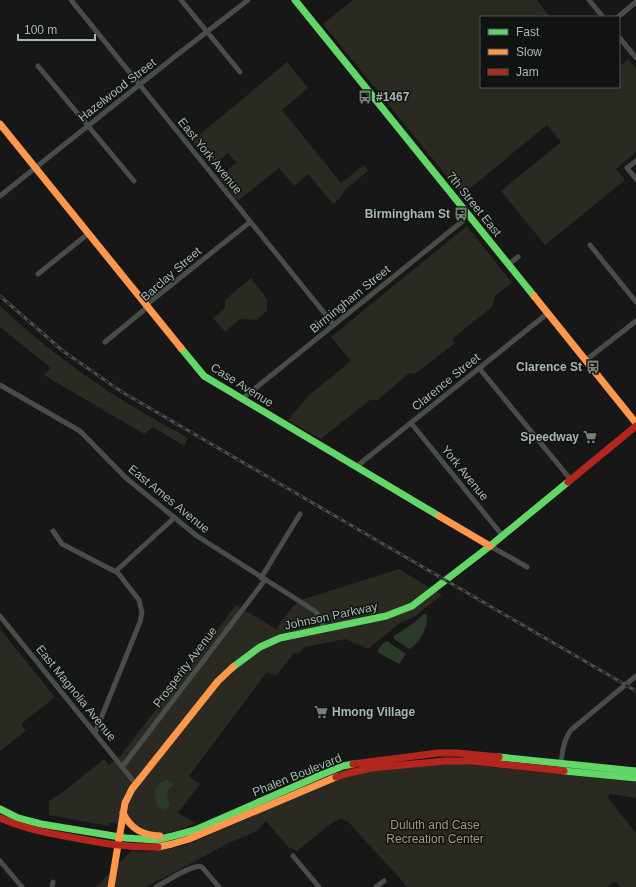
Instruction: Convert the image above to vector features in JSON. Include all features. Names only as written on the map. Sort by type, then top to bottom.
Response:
[{"type":"street","name":"East York Avenue","points":[[71,0],[334,325]]},
{"type":"street","points":[[181,0],[240,72]]},
{"type":"street","name":"Hazelwood Street","points":[[0,196],[248,0]]},
{"type":"street","name":"7th Street East","points":[[295,0],[548,312],[636,424]]},
{"type":"street","points":[[589,0],[602,16]]},
{"type":"street","points":[[619,16],[636,2]]},
{"type":"street","points":[[620,38],[636,58]]},
{"type":"street","points":[[38,66],[134,181]]},
{"type":"street","name":"Case Avenue","points":[[0,124],[204,376],[527,567]]},
{"type":"street","points":[[636,161],[627,168],[636,179]]},
{"type":"street","name":"Birmingham Street","points":[[242,399],[464,220],[468,214]]},
{"type":"street","name":"Barclay Street","points":[[105,342],[144,310],[151,301],[250,222]]},
{"type":"street","points":[[38,274],[88,233]]},
{"type":"street","points":[[590,245],[636,302]]},
{"type":"street","points":[[509,264],[518,257]]},
{"type":"street","name":"Clarence Street","points":[[357,466],[548,312]]},
{"type":"street","points":[[586,360],[636,320]]},
{"type":"street","points":[[479,368],[571,480]]},
{"type":"street","name":"East Ames Avenue","points":[[0,386],[80,432],[126,478],[174,518],[197,536],[315,611],[324,628]]},
{"type":"street","name":"York Avenue","points":[[411,423],[502,535]]},
{"type":"street","name":"Johnson Parkway","points":[[111,887],[125,803],[135,783],[218,681],[240,661],[260,648],[280,638],[386,616],[412,606],[490,546],[571,480],[636,424]]},
{"type":"street","name":"Prosperity Avenue","points":[[122,767],[263,579],[300,514]]},
{"type":"street","points":[[116,571],[174,518]]},
{"type":"street","points":[[53,532],[62,544],[116,571],[138,597],[141,608],[142,613],[140,622],[95,733]]},
{"type":"street","name":"East Magnolia Avenue","points":[[0,616],[135,783]]},
{"type":"street","points":[[561,766],[562,750],[570,730],[636,676]]},
{"type":"street","name":"Phalen Boulevard","points":[[0,809],[16,818],[34,822],[150,840],[190,832],[323,774],[343,766],[357,763],[438,753],[457,753],[561,766],[636,778]]},
{"type":"street","name":"Phalen Boulevard","points":[[0,818],[32,830],[118,845],[155,847],[172,845],[189,839],[341,775],[355,771],[447,760],[636,771]]},
{"type":"street","points":[[123,813],[132,828],[145,833],[162,836],[190,832]]},
{"type":"street","points":[[293,856],[319,887]]},
{"type":"street","points":[[0,861],[22,887]]},
{"type":"street","points":[[156,887],[195,866],[202,867],[219,887]]},
{"type":"street","points":[[376,887],[384,881]]},
{"type":"green space","points":[[353,0],[537,0],[549,16],[480,16],[480,88],[620,88],[620,66],[628,59],[636,69],[636,152],[616,169],[625,180],[545,245],[501,191],[561,142],[547,125],[462,195],[323,24]]},
{"type":"green space","points":[[287,62],[308,88],[282,110],[341,183],[364,165],[368,171],[346,189],[339,199],[333,204],[308,174],[294,186],[279,168],[238,201],[219,177],[236,163],[228,153],[212,167],[192,141]]},
{"type":"green space","points":[[467,226],[512,283],[495,296],[492,307],[452,339],[455,343],[415,374],[409,373],[378,400],[370,400],[321,439],[288,420],[309,395],[351,361],[331,337]]},
{"type":"green space","points":[[251,278],[267,299],[267,311],[256,320],[240,319],[225,332],[213,318],[225,308],[225,300]]},
{"type":"green space","points":[[0,306],[40,341],[96,383],[130,405],[188,438],[184,446],[153,427],[144,434],[44,375],[51,368],[0,327]]},
{"type":"green space","points":[[399,569],[442,595],[414,617],[400,623],[368,649],[345,639],[305,647],[299,653],[293,654],[276,676],[267,672],[189,776],[200,784],[178,813],[196,823],[169,833],[158,833],[109,822],[109,826],[49,815],[49,801],[104,759],[109,765],[122,754],[236,605],[276,629],[292,607],[304,599]]},
{"type":"green space","points":[[0,629],[55,697],[21,724],[26,731],[0,751]]},
{"type":"green space","name":"Duluth and Case Recreation Center","points":[[445,764],[462,764],[636,782],[636,798],[610,794],[608,798],[636,833],[636,887],[621,887],[614,882],[607,887],[407,887],[348,821],[346,822],[341,818],[329,825],[297,851],[289,848],[266,821],[257,831],[231,842],[146,887],[96,887],[131,851],[152,851],[186,845],[343,777],[366,772]]},
{"type":"shaded area","points":[[424,614],[427,615],[425,630],[413,647],[409,649],[394,639],[394,636]]},
{"type":"shaded area","points":[[387,641],[406,654],[399,664],[379,653],[378,650],[382,644]]},
{"type":"shaded area","points":[[167,779],[173,783],[173,785],[167,792],[170,804],[169,807],[163,810],[157,806],[155,790]]},
{"type":"railway","points":[[0,296],[63,351],[122,392],[636,691]]},
{"type":"traffic: fast","points":[[295,0],[534,296]]},
{"type":"traffic: fast","points":[[181,348],[204,376],[439,516]]},
{"type":"traffic: fast","points":[[233,667],[260,647],[280,638],[386,616],[412,606],[490,546],[568,482]]},
{"type":"traffic: fast","points":[[499,757],[636,771]]},
{"type":"traffic: fast","points":[[0,809],[18,818],[41,824],[126,838],[156,840],[195,830],[323,774],[343,766],[353,764]]},
{"type":"traffic: fast","points":[[564,771],[636,778]]},
{"type":"traffic: slow","points":[[0,124],[181,348]]},
{"type":"traffic: slow","points":[[534,296],[636,423]]},
{"type":"traffic: slow","points":[[439,516],[490,546]]},
{"type":"traffic: slow","points":[[111,887],[125,803],[132,789],[218,681],[233,667]]},
{"type":"traffic: slow","points":[[158,847],[189,839],[336,777]]},
{"type":"traffic: slow","points":[[123,813],[133,827],[142,833],[160,836]]},
{"type":"traffic: jam","points":[[568,482],[636,426]]},
{"type":"traffic: jam","points":[[353,764],[438,753],[457,753],[499,757]]},
{"type":"traffic: jam","points":[[336,777],[372,768],[445,761],[471,761],[564,771]]},
{"type":"traffic: jam","points":[[0,818],[37,830],[85,840],[126,846],[158,847]]},
{"type":"place","name":"#1467","points":[[365,97]]},
{"type":"place","name":"Birmingham St","points":[[461,214]]},
{"type":"place","name":"Clarence St","points":[[593,367]]},
{"type":"place","name":"Speedway","points":[[590,437]]},
{"type":"place","name":"Hmong Village","points":[[321,712]]}]
